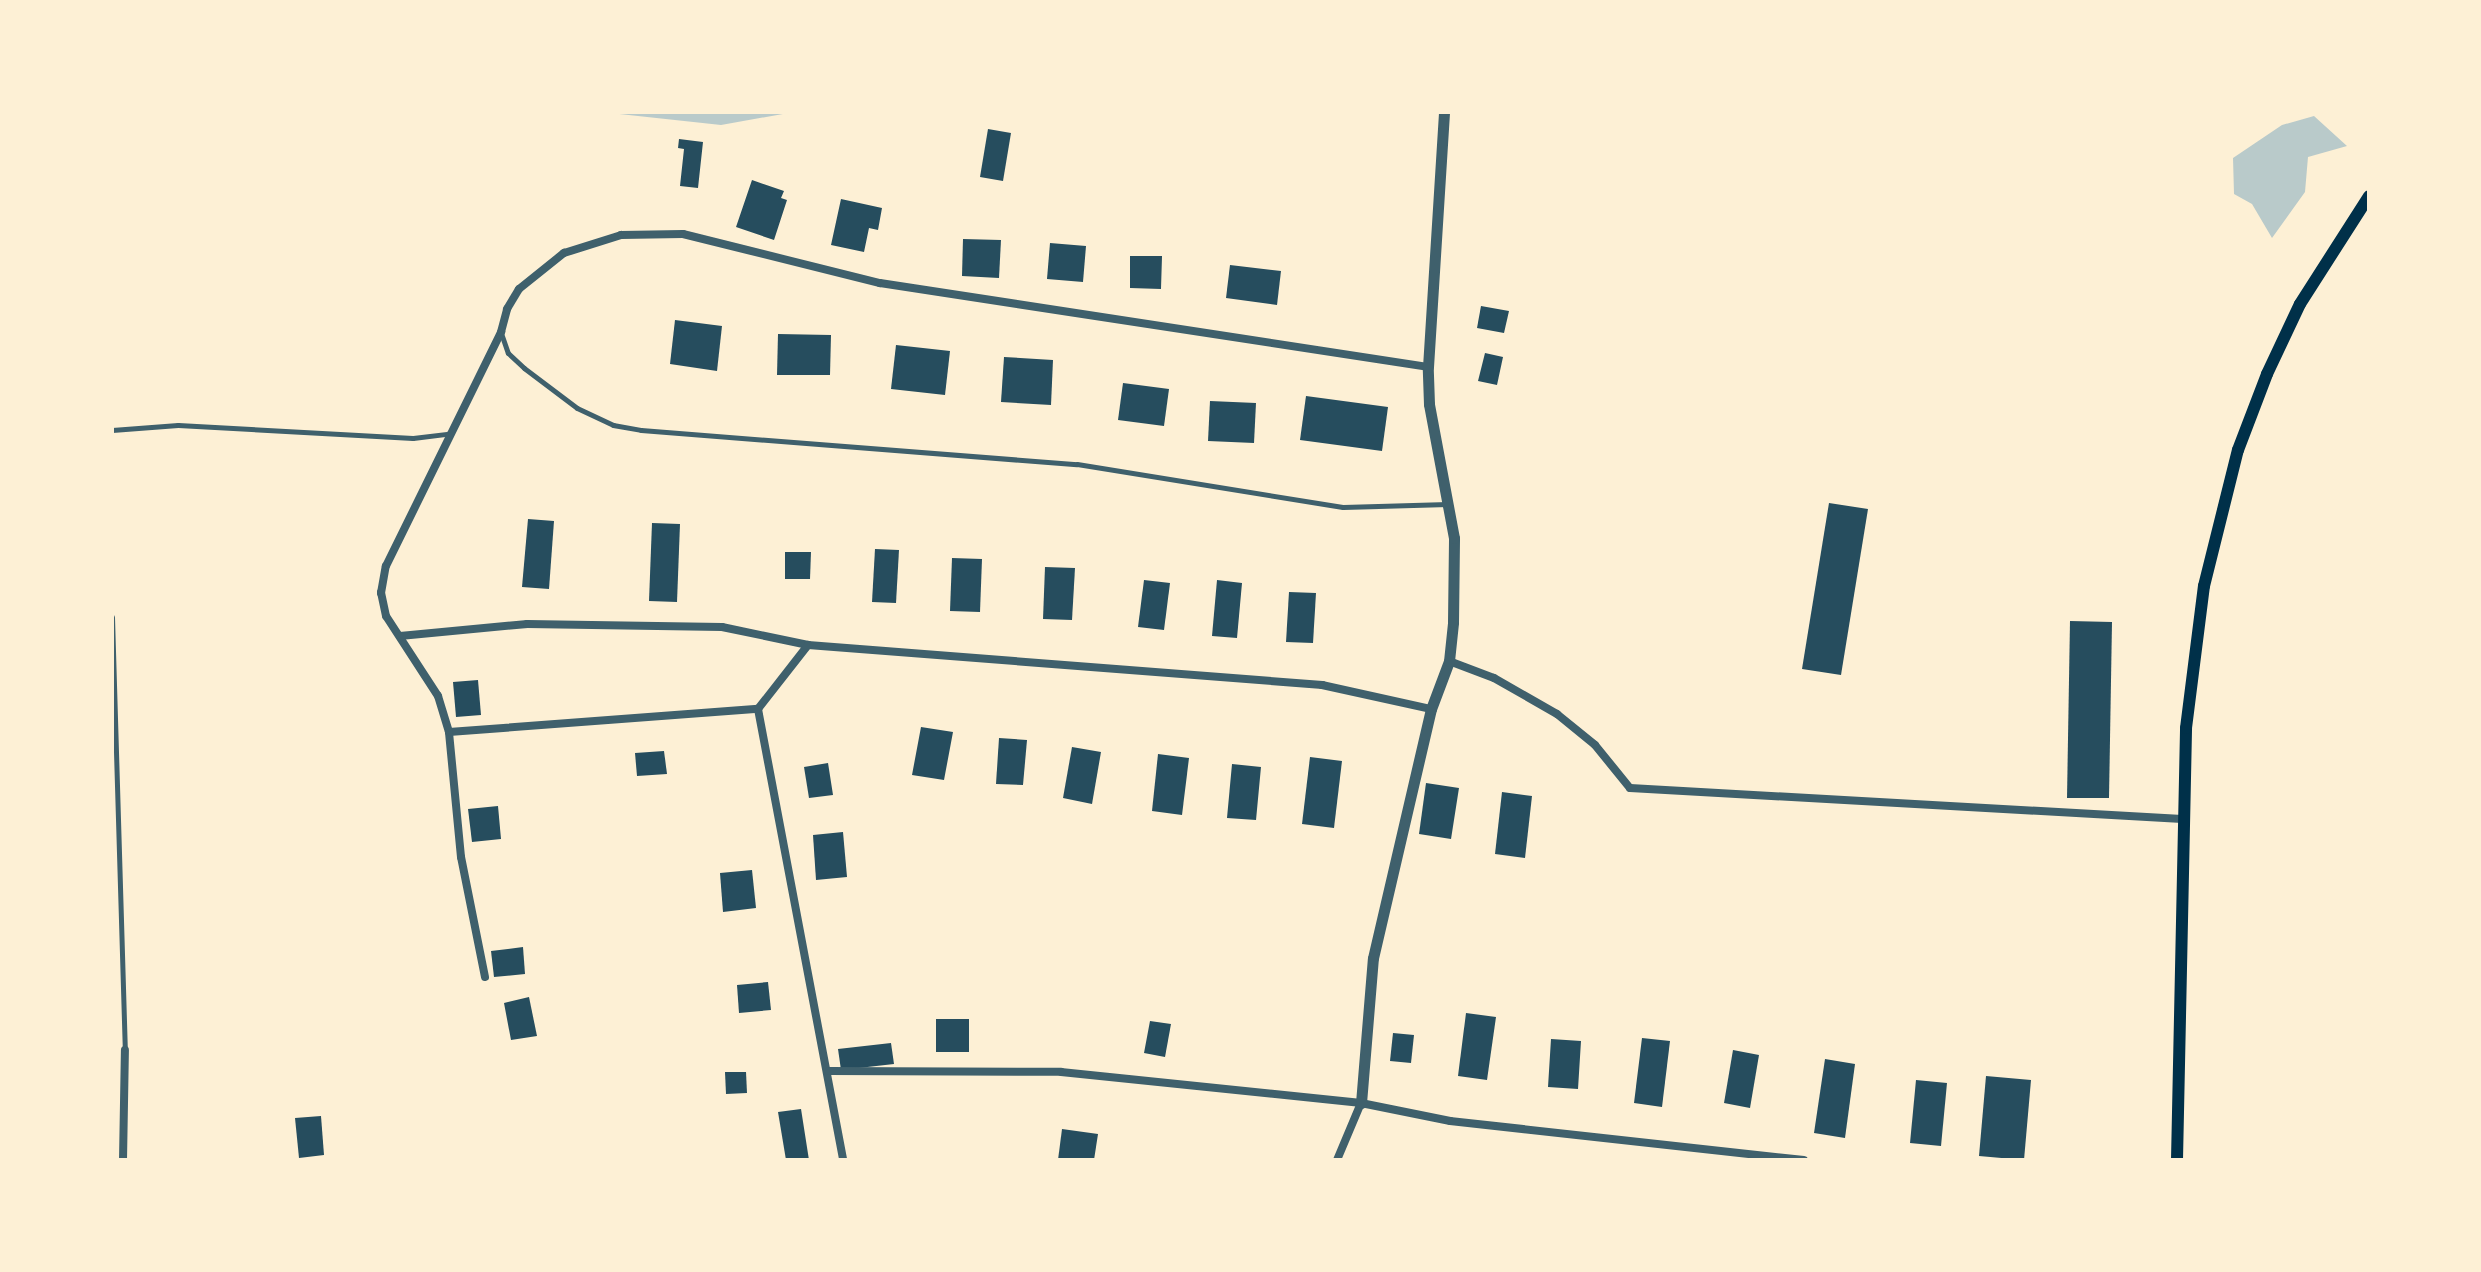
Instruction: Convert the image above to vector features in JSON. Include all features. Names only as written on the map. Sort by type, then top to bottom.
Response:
[{"type":"main road","points":[[2177,1160],[2186,728],[2204,586],[2238,450],[2267,374],[2300,304],[2369,196]]},
{"type":"street","points":[[1337,1160],[1361,1103],[1373,958],[1431,709],[1449,661],[1457,579],[1449,504],[1436,451],[1428,367],[1444,112]]},
{"type":"street","points":[[485,977],[461,857],[449,732],[438,696],[386,616],[381,593],[386,566],[519,289],[564,253],[590,243],[651,232],[683,234],[880,283],[1428,367]]},
{"type":"street","points":[[400,636],[527,624],[643,623],[722,627],[808,645],[1322,685],[1431,709]]},
{"type":"street","points":[[449,732],[758,709],[808,645]]},
{"type":"street","points":[[1449,661],[1494,678],[1557,714],[1595,745],[1630,788],[2182,819]]},
{"type":"street","points":[[758,709],[829,1071],[843,1160]]},
{"type":"street","points":[[123,1160],[125,1050]]},
{"type":"street","points":[[829,1071],[1061,1072],[1361,1103],[1450,1121],[1804,1160]]},
{"type":"lane","points":[[501,332],[508,353],[524,368],[577,408],[613,425],[641,430],[1077,464],[1343,507],[1449,504]]},
{"type":"lane","points":[[112,430],[178,425],[413,438],[447,434]]},
{"type":"lane","points":[[112,617],[125,1050]]},
{"type":"shaded area","points":[[601,112],[794,112],[721,125]]},
{"type":"shaded area","points":[[2314,116],[2347,146],[2308,157],[2305,192],[2272,238],[2252,204],[2234,194],[2233,158],[2282,125]]},
{"type":"building","points":[[988,129],[1011,133],[1003,181],[980,177]]},
{"type":"building","points":[[679,139],[703,142],[698,188],[680,186],[684,149],[678,148]]},
{"type":"building","points":[[752,180],[784,191],[781,198],[787,200],[774,240],[736,227]]},
{"type":"building","points":[[841,199],[882,208],[878,230],[869,228],[864,252],[831,245]]},
{"type":"building","points":[[963,239],[1001,240],[999,278],[962,276]]},
{"type":"building","points":[[1050,243],[1086,246],[1083,282],[1047,279]]},
{"type":"building","points":[[1130,256],[1162,256],[1161,289],[1130,288]]},
{"type":"building","points":[[1230,265],[1281,271],[1277,305],[1226,298]]},
{"type":"building","points":[[1481,306],[1509,311],[1504,333],[1477,328]]},
{"type":"building","points":[[675,320],[722,326],[717,371],[670,364]]},
{"type":"building","points":[[778,334],[831,335],[830,375],[777,375]]},
{"type":"building","points":[[896,345],[950,351],[945,395],[891,389]]},
{"type":"building","points":[[1485,353],[1503,357],[1497,385],[1478,381]]},
{"type":"building","points":[[1004,357],[1053,360],[1051,405],[1001,402]]},
{"type":"building","points":[[1123,383],[1169,389],[1164,426],[1118,420]]},
{"type":"building","points":[[1306,396],[1388,407],[1382,451],[1300,440]]},
{"type":"building","points":[[1210,401],[1256,403],[1254,443],[1208,441]]},
{"type":"building","points":[[1829,503],[1868,509],[1841,675],[1802,669]]},
{"type":"building","points":[[528,519],[554,521],[549,589],[522,587]]},
{"type":"building","points":[[652,523],[680,524],[677,602],[649,601]]},
{"type":"building","points":[[875,549],[899,550],[896,603],[872,602]]},
{"type":"building","points":[[785,552],[811,552],[810,579],[785,579]]},
{"type":"building","points":[[952,558],[982,559],[980,612],[950,611]]},
{"type":"building","points":[[1045,567],[1075,568],[1072,620],[1043,619]]},
{"type":"building","points":[[1144,580],[1170,583],[1164,630],[1138,627]]},
{"type":"building","points":[[1217,580],[1242,583],[1237,638],[1212,636]]},
{"type":"building","points":[[1289,592],[1316,593],[1313,643],[1286,642]]},
{"type":"building","points":[[2070,621],[2112,622],[2109,798],[2067,798]]},
{"type":"building","points":[[478,680],[481,715],[456,717],[453,682]]},
{"type":"building","points":[[921,727],[953,732],[944,780],[912,775]]},
{"type":"building","points":[[999,738],[1027,740],[1023,785],[996,784]]},
{"type":"building","points":[[1072,747],[1101,752],[1092,804],[1063,798]]},
{"type":"building","points":[[664,751],[667,774],[637,776],[635,753]]},
{"type":"building","points":[[1158,754],[1189,758],[1182,815],[1152,811]]},
{"type":"building","points":[[1310,757],[1342,761],[1334,828],[1302,824]]},
{"type":"building","points":[[828,763],[833,795],[809,798],[804,767]]},
{"type":"building","points":[[1232,764],[1261,767],[1256,820],[1227,818]]},
{"type":"building","points":[[1426,783],[1459,788],[1451,839],[1419,834]]},
{"type":"building","points":[[1502,792],[1532,796],[1525,858],[1495,854]]},
{"type":"building","points":[[498,806],[501,839],[472,842],[468,809]]},
{"type":"building","points":[[843,832],[847,877],[816,880],[813,835]]},
{"type":"building","points":[[752,870],[756,908],[723,912],[720,873]]},
{"type":"building","points":[[523,947],[525,974],[494,977],[491,951]]},
{"type":"building","points":[[768,982],[771,1010],[739,1013],[737,985]]},
{"type":"building","points":[[529,997],[537,1036],[511,1040],[504,1003]]},
{"type":"building","points":[[1466,1013],[1496,1017],[1487,1080],[1458,1076]]},
{"type":"building","points":[[936,1019],[969,1019],[969,1052],[936,1052]]},
{"type":"building","points":[[1150,1021],[1171,1024],[1165,1057],[1144,1053]]},
{"type":"building","points":[[1393,1033],[1414,1035],[1411,1063],[1390,1061]]},
{"type":"building","points":[[1642,1038],[1670,1041],[1662,1107],[1634,1103]]},
{"type":"building","points":[[1551,1039],[1581,1041],[1578,1089],[1548,1087]]},
{"type":"building","points":[[891,1043],[894,1064],[841,1070],[838,1049]]},
{"type":"building","points":[[1733,1050],[1759,1055],[1750,1108],[1724,1103]]},
{"type":"building","points":[[1825,1059],[1855,1064],[1845,1138],[1814,1133]]},
{"type":"building","points":[[725,1072],[746,1072],[747,1093],[726,1094]]},
{"type":"building","points":[[1986,1076],[2031,1080],[2024,1160],[1979,1156]]},
{"type":"building","points":[[1916,1080],[1947,1083],[1941,1146],[1910,1143]]},
{"type":"building","points":[[801,1109],[809,1160],[786,1160],[778,1112]]},
{"type":"building","points":[[321,1116],[324,1155],[299,1158],[295,1118]]},
{"type":"building","points":[[1062,1129],[1098,1134],[1094,1160],[1058,1160]]}]
